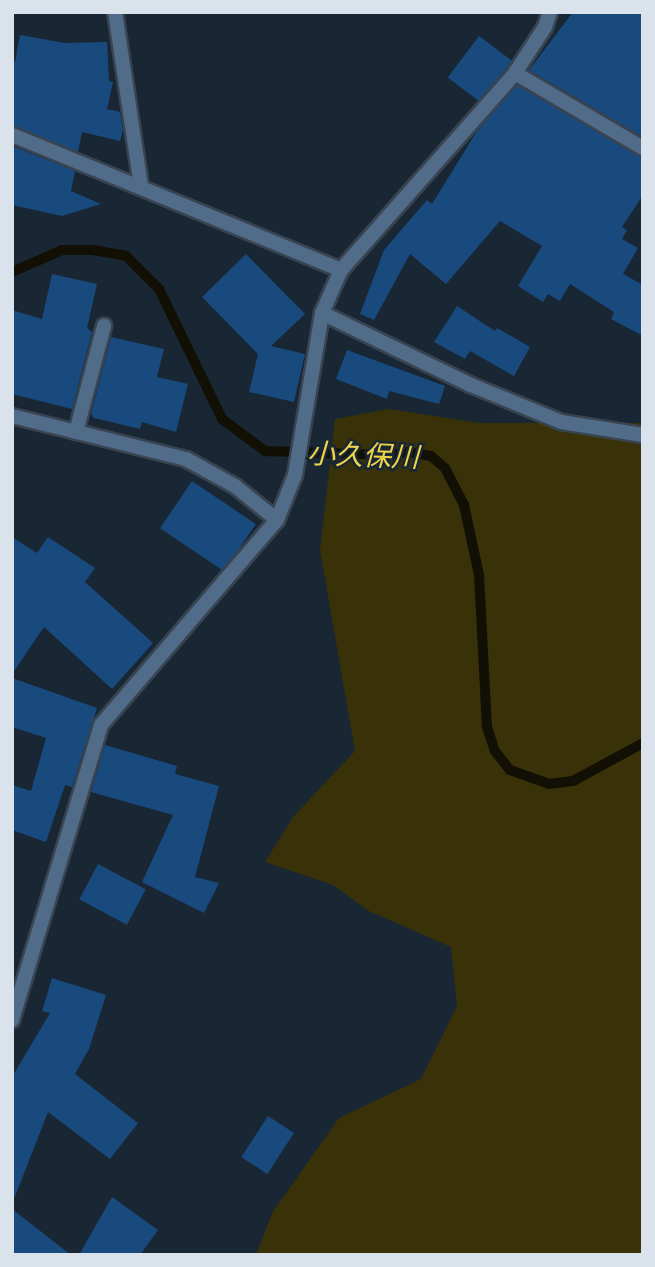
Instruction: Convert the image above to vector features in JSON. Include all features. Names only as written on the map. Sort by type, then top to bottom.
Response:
[{"type":"street","points":[[115,12],[141,187]]},
{"type":"street","points":[[12,1020],[102,725],[277,520],[295,475],[322,313],[341,270],[515,72],[545,27],[550,12]]},
{"type":"street","points":[[515,72],[643,148]]},
{"type":"street","points":[[12,135],[341,270]]},
{"type":"street","points":[[322,313],[471,385],[561,422],[643,435]]},
{"type":"street","points":[[76,432],[104,326]]},
{"type":"street","points":[[12,416],[186,459],[235,486],[277,520]]},
{"type":"shaded area","points":[[389,409],[479,423],[643,423],[643,1255],[256,1255],[272,1213],[339,1118],[421,1079],[457,1006],[451,947],[369,911],[333,885],[265,862],[293,817],[355,751],[320,550],[335,419]]},
{"type":"building","points":[[573,12],[643,12],[643,137],[529,70]]},
{"type":"building","points":[[20,35],[65,43],[107,42],[109,81],[113,82],[107,109],[120,112],[123,130],[120,141],[82,132],[78,152],[12,126],[12,61],[15,62]]},
{"type":"building","points":[[479,36],[512,61],[480,102],[448,78]]},
{"type":"building","points":[[517,85],[643,158],[643,195],[622,227],[627,230],[622,239],[638,248],[623,274],[643,285],[643,336],[611,319],[614,312],[570,284],[560,301],[548,294],[543,302],[518,286],[542,246],[500,221],[446,284],[410,254],[374,320],[360,314],[384,250],[427,200],[432,204],[477,131]]},
{"type":"building","points":[[12,146],[75,171],[71,191],[101,204],[62,216],[12,205]]},
{"type":"building","points":[[246,254],[305,314],[271,346],[305,354],[294,402],[249,392],[258,354],[202,297]]},
{"type":"building","points":[[52,274],[97,284],[87,328],[92,332],[72,409],[12,394],[12,310],[42,319]]},
{"type":"building","points":[[457,306],[495,331],[497,328],[530,347],[514,376],[470,351],[465,359],[434,342]]},
{"type":"building","points":[[111,337],[164,349],[157,377],[188,384],[176,432],[142,422],[140,429],[94,418],[91,414]]},
{"type":"building","points":[[347,350],[445,386],[439,404],[389,391],[387,399],[336,379]]},
{"type":"building","points":[[192,481],[256,524],[224,571],[160,528]]},
{"type":"building","points":[[12,537],[37,553],[48,537],[95,568],[85,582],[153,643],[112,689],[44,627],[12,674]]},
{"type":"building","points":[[12,678],[97,708],[72,787],[65,785],[46,842],[12,830],[12,785],[31,791],[46,738],[12,727]]},
{"type":"building","points":[[105,745],[177,766],[175,774],[219,786],[195,877],[219,883],[204,913],[142,882],[173,815],[91,792]]},
{"type":"building","points":[[98,864],[146,889],[127,925],[79,899]]},
{"type":"building","points":[[52,978],[106,995],[89,1049],[75,1074],[138,1123],[110,1159],[48,1112],[14,1199],[12,1077],[50,1013],[42,1011]]},
{"type":"building","points":[[268,1116],[294,1133],[267,1174],[241,1157]]},
{"type":"building","points":[[112,1197],[158,1230],[140,1255],[79,1255]]},
{"type":"building","points":[[12,1209],[39,1230],[71,1255],[12,1255]]},
{"type":"waterway","name":"小久保川","points":[[12,272],[62,250],[93,250],[126,256],[159,289],[222,419],[265,451],[390,455],[408,452],[431,456],[445,468],[464,505],[479,575],[487,727],[495,751],[510,770],[549,784],[573,781],[643,743]]}]
